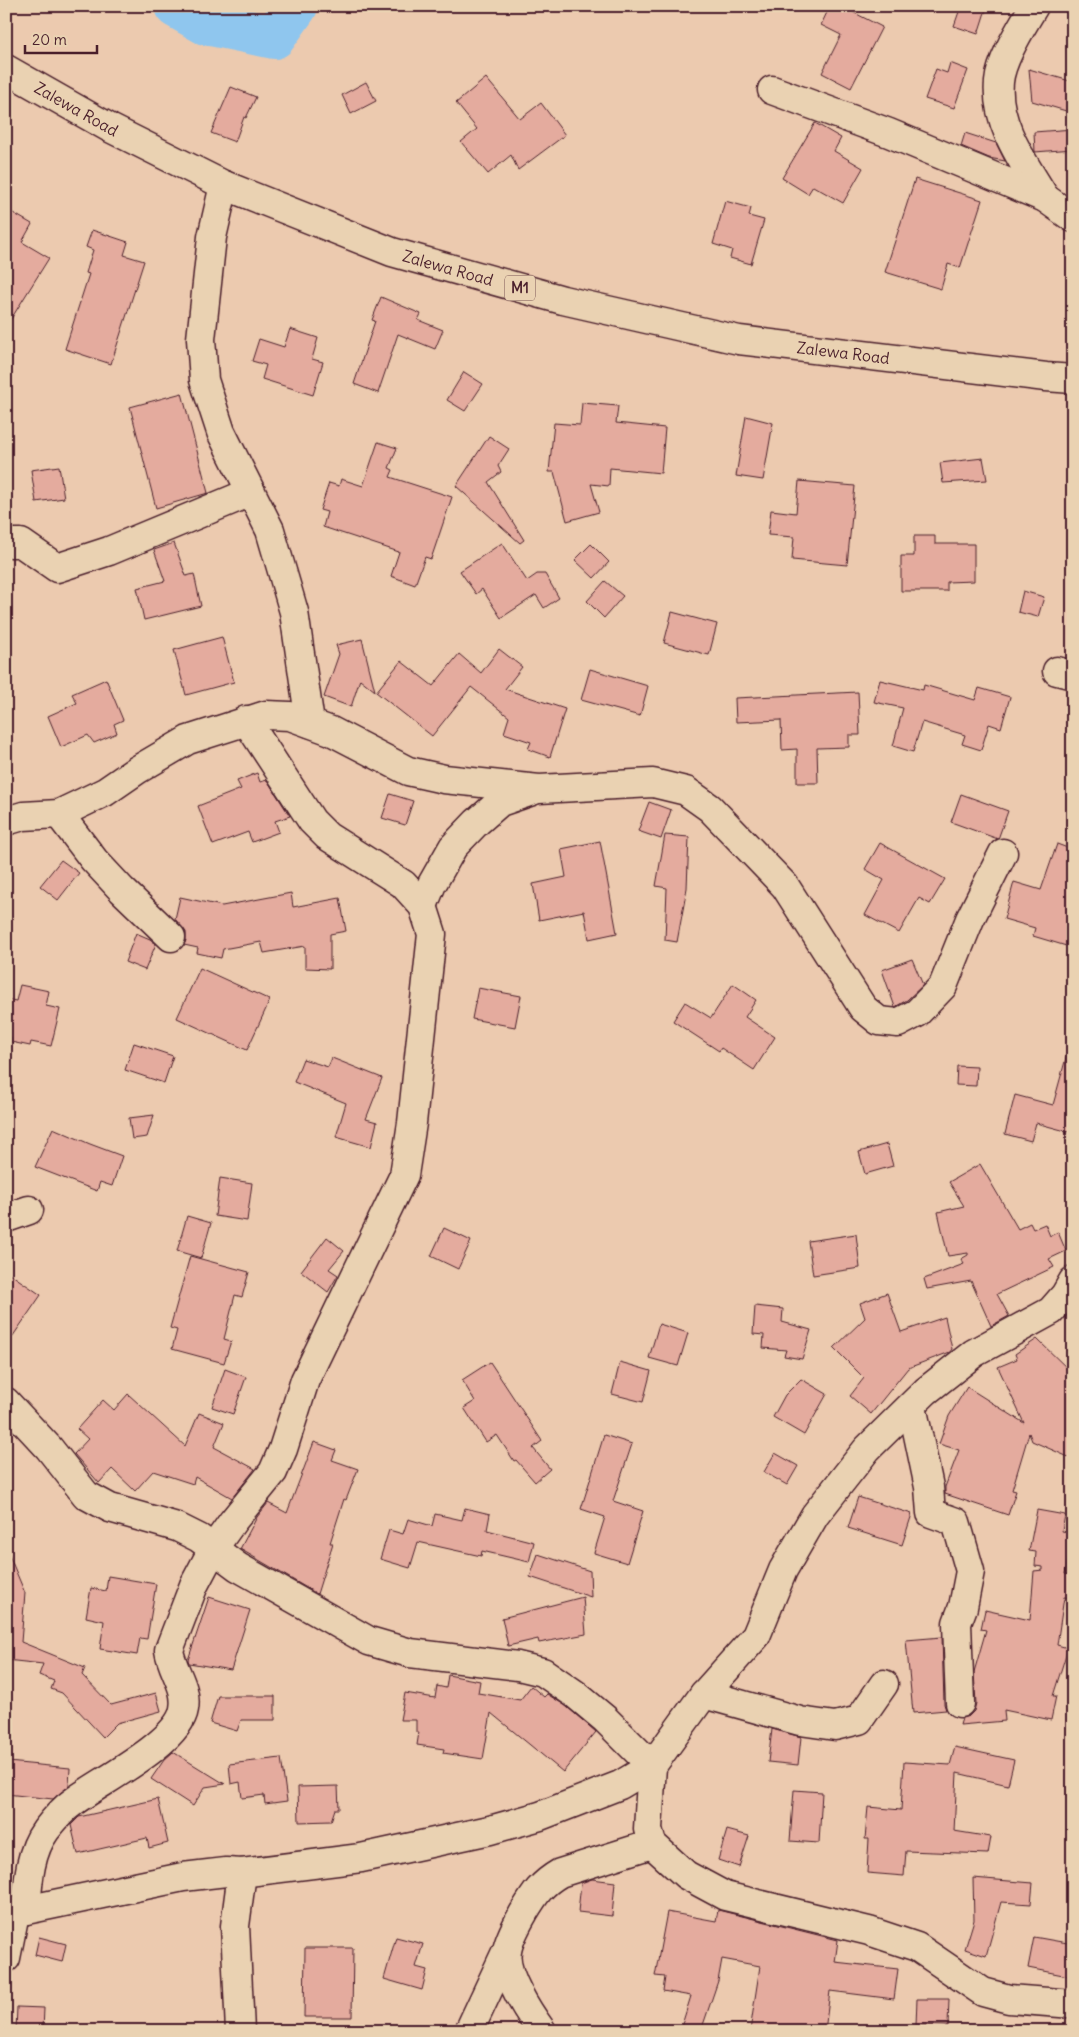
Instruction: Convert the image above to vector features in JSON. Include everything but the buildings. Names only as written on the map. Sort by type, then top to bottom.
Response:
[{"type":"main road","points":[[1034,6],[1011,46],[999,82],[1001,109],[1012,141],[1045,198]]},
{"type":"main road","name":"Zalewa Road","points":[[6,69],[110,128],[224,185],[392,252],[563,300],[739,340],[1046,378],[1073,379]]},
{"type":"main road","points":[[772,90],[889,133],[1045,198],[1073,218]]},
{"type":"main road","points":[[224,185],[212,237],[201,339],[204,380],[221,432],[270,530],[294,612],[310,723]]},
{"type":"main road","points":[[6,543],[20,543],[57,568],[110,551],[251,492]]},
{"type":"main road","points":[[6,821],[23,816],[59,814],[105,792],[137,770],[188,740],[266,715],[290,716],[310,723],[331,731],[408,771],[444,780],[538,789],[653,783],[686,791],[710,808],[785,886],[863,1008],[879,1021],[898,1023],[918,1013],[944,986],[970,919],[1003,853]]},
{"type":"main road","points":[[6,1958],[15,1913],[30,1864],[45,1831],[71,1803],[146,1754],[181,1721],[184,1709],[183,1688],[169,1650],[194,1585],[214,1549],[233,1521],[273,1472],[283,1450],[305,1380],[404,1175],[412,1123],[432,934],[423,906],[403,884],[327,836],[312,821],[246,720]]},
{"type":"main road","points":[[423,906],[432,884],[453,847],[477,822],[500,802],[538,789]]},
{"type":"main road","points":[[59,814],[105,872],[171,937]]},
{"type":"main road","points":[[16,1911],[183,1877],[226,1872],[242,1873],[361,1858],[490,1830],[540,1816],[620,1785],[652,1766],[704,1694],[756,1636],[783,1570],[815,1515],[867,1450],[926,1391],[974,1353],[1051,1311],[1070,1292]]},
{"type":"main road","points":[[6,1402],[50,1448],[86,1495],[110,1508],[176,1527],[199,1538],[247,1572],[369,1641],[410,1653],[518,1666],[543,1672],[575,1694],[605,1719],[652,1766],[648,1829],[652,1844],[686,1875],[725,1896],[869,1931],[917,1947],[983,1992],[1009,1999],[1073,2004]]},
{"type":"main road","points":[[912,1406],[929,1487],[931,1513],[956,1522],[970,1572],[963,1607],[957,1623],[960,1703]]},
{"type":"main road","points":[[704,1694],[800,1721],[836,1726],[858,1720],[884,1684]]},
{"type":"main road","points":[[469,2031],[518,1922],[536,1891],[546,1881],[560,1873],[652,1844]]},
{"type":"main road","points":[[240,2031],[235,1926],[242,1873]]},
{"type":"main road","points":[[506,1952],[513,1983],[525,2007],[542,2031]]},
{"type":"waterway","points":[[176,6],[206,23],[274,37],[296,6]]}]
